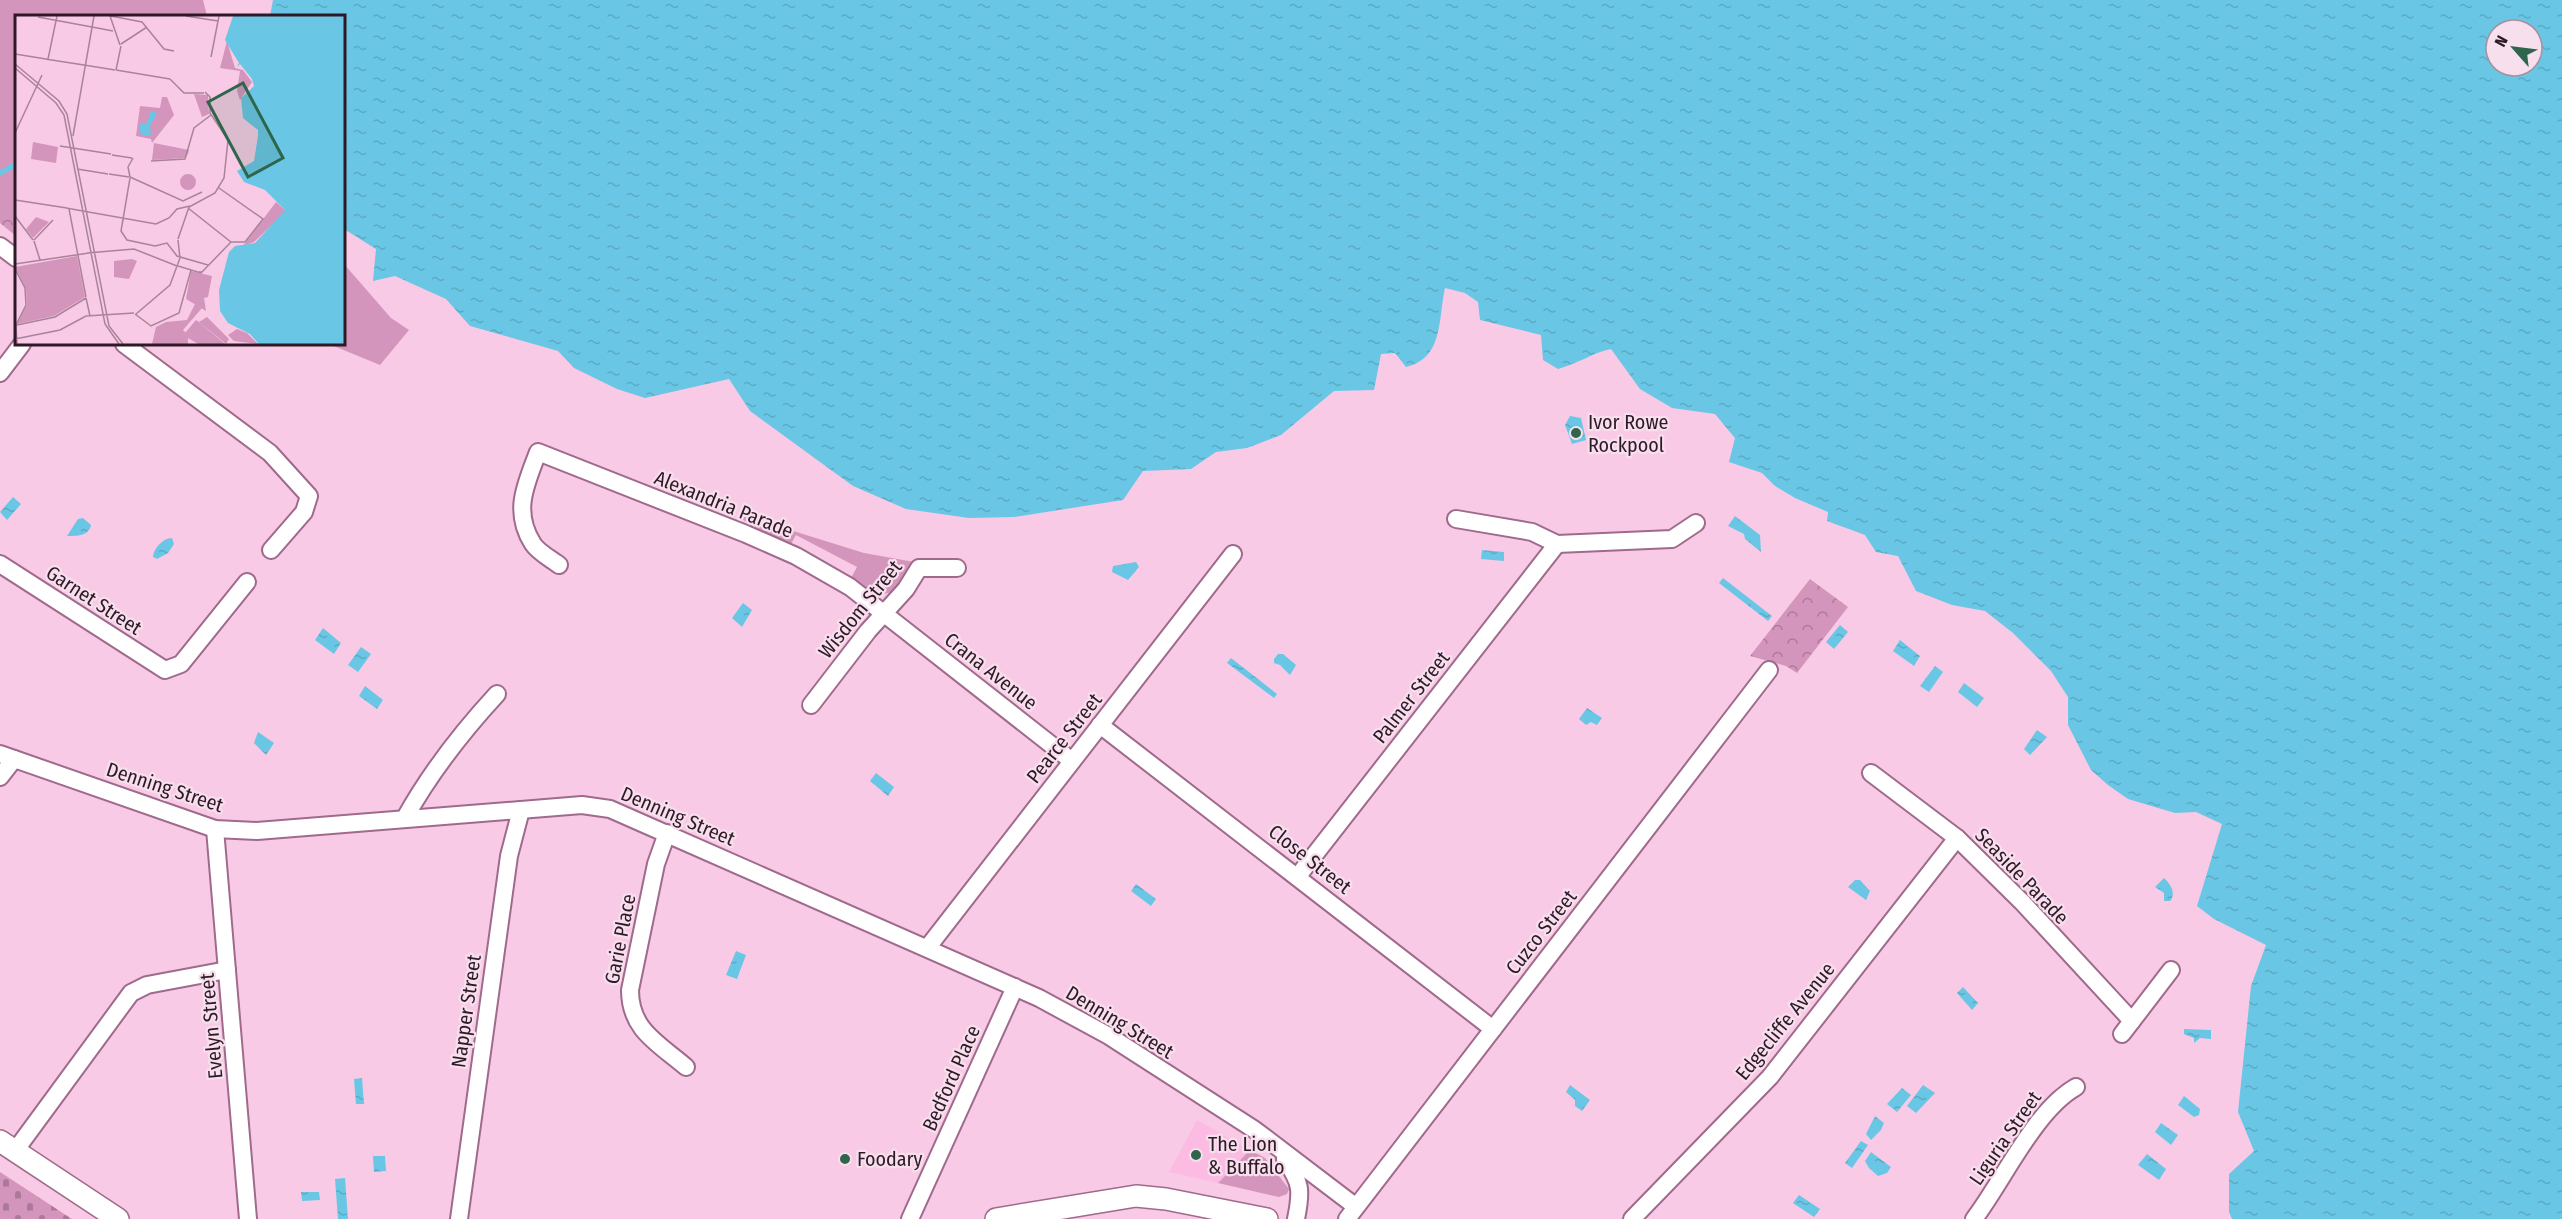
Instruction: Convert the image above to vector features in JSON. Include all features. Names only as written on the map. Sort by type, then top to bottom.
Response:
[{"type":"main road","points":[[8,1146],[118,1219]]},
{"type":"main road","points":[[996,1219],[1094,1211],[1146,1197],[1267,1219]]},
{"type":"street","points":[[0,246],[15,257]]},
{"type":"street","points":[[0,373],[21,345]]},
{"type":"street","points":[[125,345],[270,453],[309,495],[304,512],[271,550]]},
{"type":"street","name":"Alexandria Parade","points":[[559,565],[533,545],[523,517],[521,496],[538,452],[696,513],[796,556],[850,587],[884,614]]},
{"type":"street","points":[[1456,519],[1532,532],[1557,544],[1671,539],[1696,523]]},
{"type":"street","name":"Palmer Street","points":[[1298,876],[1557,544]]},
{"type":"street","name":"Pearce Street","points":[[928,947],[1233,554]]},
{"type":"street","name":"Garnet Street","points":[[0,564],[165,670],[181,664],[247,582]]},
{"type":"street","name":"Wisdom Street","points":[[811,705],[919,568],[957,568]]},
{"type":"street","name":"Crana Avenue","points":[[884,614],[1072,761]]},
{"type":"street","name":"Cuzco Street","points":[[1351,1212],[1768,670]]},
{"type":"street","points":[[405,818],[419,793],[464,730],[497,694]]},
{"type":"street","name":"Close Street","points":[[1100,725],[1493,1029]]},
{"type":"street","points":[[0,777],[7,756]]},
{"type":"street","name":"Denning Street","points":[[7,756],[215,829],[257,831],[582,805],[610,808],[928,947],[1015,987],[1109,1036],[1255,1130],[1351,1212]]},
{"type":"street","name":"Seaside Parade","points":[[1871,772],[1957,838],[2022,902],[2114,1005],[2127,1028],[2171,970]]},
{"type":"street","name":"Napper Street","points":[[459,1219],[509,856],[521,810]]},
{"type":"street","name":"Evelyn Street","points":[[215,829],[248,1219]]},
{"type":"street","name":"Garie Place","points":[[667,833],[656,864],[630,990],[630,1008],[634,1019],[642,1028],[686,1067]]},
{"type":"street","name":"Edgecliffe Avenue","points":[[1632,1219],[1770,1077],[1957,838]]},
{"type":"street","points":[[8,1146],[131,993],[147,985],[227,970]]},
{"type":"street","name":"Bedford Place","points":[[910,1219],[1015,987]]},
{"type":"street","name":"Liguria Street","points":[[1974,1219],[2033,1131],[2061,1095],[2076,1087]]},
{"type":"street","name":"Denning Street","points":[[1279,1151],[1297,1177],[1301,1190],[1296,1219]]},
{"type":"shaded area","name":"The Lion & Buffalo","points":[[1197,1120],[1250,1150],[1218,1183],[1169,1172]]},
{"type":"green space","points":[[0,0],[203,0],[207,15],[15,15],[15,220],[0,208]]},
{"type":"green space","points":[[15,141],[15,235],[0,223],[0,152]]},
{"type":"green space","points":[[345,265],[391,318],[409,330],[380,365],[331,345],[345,345]]},
{"type":"green space","points":[[739,514],[864,553],[914,562],[895,589],[888,593],[873,591],[851,578],[857,567],[796,535],[790,546],[738,517]]},
{"type":"green space","points":[[1810,579],[1848,607],[1797,673],[1786,666],[1750,656]]},
{"type":"green space","points":[[1250,1150],[1265,1158],[1289,1189],[1287,1194],[1279,1197],[1218,1183]]},
{"type":"green space","points":[[0,1172],[72,1219],[0,1219]]},
{"type":"water","points":[[273,0],[2562,0],[2562,1219],[2232,1219],[2229,1212],[2229,1174],[2254,1151],[2238,1112],[2251,986],[2266,945],[2214,919],[2197,906],[2222,824],[2196,812],[2175,813],[2128,799],[2108,785],[2091,770],[2068,725],[2068,697],[2051,671],[2013,633],[1985,611],[1952,605],[1916,591],[1898,556],[1876,552],[1865,535],[1827,521],[1828,512],[1795,498],[1775,486],[1762,473],[1729,462],[1735,438],[1715,414],[1672,408],[1640,389],[1611,349],[1558,369],[1543,360],[1541,335],[1480,320],[1478,302],[1465,293],[1445,288],[1437,336],[1427,355],[1406,367],[1395,353],[1381,354],[1374,390],[1334,391],[1281,435],[1247,448],[1216,452],[1191,469],[1143,471],[1123,500],[1014,517],[969,518],[906,509],[853,486],[750,411],[729,379],[645,398],[617,389],[574,368],[558,351],[470,326],[446,299],[395,276],[373,281],[376,249],[345,230],[345,15],[270,15]]},
{"type":"water","name":"Ivor Rowe Rockpool","points":[[1570,416],[1581,418],[1586,440],[1572,444],[1565,425]]},
{"type":"water","points":[[13,497],[21,504],[7,520],[0,512]]},
{"type":"water","points":[[1735,516],[1760,535],[1761,552],[1745,539],[1744,534],[1728,526]]},
{"type":"water","points":[[83,518],[91,525],[90,529],[85,533],[67,536],[78,519]]},
{"type":"water","points":[[172,538],[174,544],[168,553],[157,559],[153,557],[159,544]]},
{"type":"water","points":[[1482,550],[1504,552],[1504,561],[1481,559]]},
{"type":"water","points":[[1136,562],[1139,567],[1128,580],[1112,572],[1113,566]]},
{"type":"water","points":[[1723,578],[1772,616],[1768,621],[1719,583]]},
{"type":"water","points":[[743,603],[752,610],[742,627],[732,618]]},
{"type":"water","points":[[1840,625],[1848,632],[1834,649],[1826,642]]},
{"type":"water","points":[[323,628],[341,643],[334,654],[315,640]]},
{"type":"water","points":[[1900,640],[1920,656],[1914,666],[1893,651]]},
{"type":"water","points":[[361,647],[371,654],[358,672],[348,665]]},
{"type":"water","points":[[1278,654],[1283,654],[1296,665],[1290,675],[1280,665],[1274,663]]},
{"type":"water","points":[[1231,658],[1277,694],[1274,698],[1227,663]]},
{"type":"water","points":[[1935,666],[1943,672],[1929,692],[1920,686]]},
{"type":"water","points":[[1964,683],[1984,698],[1977,707],[1958,692]]},
{"type":"water","points":[[365,686],[383,700],[377,709],[359,696]]},
{"type":"water","points":[[1587,708],[1602,718],[1597,725],[1591,722],[1586,725],[1579,719]]},
{"type":"water","points":[[2037,730],[2047,737],[2030,755],[2024,749]]},
{"type":"water","points":[[258,732],[274,743],[266,755],[254,743]]},
{"type":"water","points":[[876,773],[894,787],[888,796],[870,781]]},
{"type":"water","points":[[2164,878],[2173,892],[2170,901],[2164,901],[2164,893],[2155,887]]},
{"type":"water","points":[[1855,880],[1860,880],[1870,891],[1866,900],[1848,887]]},
{"type":"water","points":[[1136,884],[1156,899],[1151,906],[1131,891]]},
{"type":"water","points":[[736,951],[746,955],[737,979],[726,975]]},
{"type":"water","points":[[1963,987],[1978,1003],[1972,1010],[1957,993]]},
{"type":"water","points":[[2184,1029],[2211,1030],[2211,1039],[2200,1038],[2194,1043],[2194,1038],[2184,1034]]},
{"type":"water","points":[[362,1078],[364,1104],[356,1104],[354,1079]]},
{"type":"water","points":[[1570,1085],[1590,1100],[1582,1111],[1575,1106],[1575,1100],[1566,1092]]},
{"type":"water","points":[[1923,1085],[1935,1093],[1916,1113],[1907,1106]]},
{"type":"water","points":[[1902,1088],[1911,1095],[1897,1112],[1887,1104]]},
{"type":"water","points":[[2184,1096],[2200,1109],[2199,1115],[2194,1117],[2178,1105]]},
{"type":"water","points":[[1875,1116],[1884,1123],[1881,1130],[1871,1140],[1866,1134]]},
{"type":"water","points":[[2161,1123],[2178,1135],[2171,1145],[2155,1132]]},
{"type":"water","points":[[1861,1141],[1868,1145],[1852,1168],[1845,1163]]},
{"type":"water","points":[[1871,1152],[1891,1167],[1887,1173],[1878,1176],[1869,1168],[1865,1161]]},
{"type":"water","points":[[2147,1154],[2166,1169],[2159,1180],[2138,1165]]},
{"type":"water","points":[[373,1156],[385,1156],[386,1171],[374,1172]]},
{"type":"water","points":[[345,1178],[348,1219],[338,1219],[335,1179]]},
{"type":"water","points":[[301,1192],[319,1192],[320,1200],[302,1201]]},
{"type":"water","points":[[1799,1195],[1820,1209],[1814,1217],[1793,1203]]},
{"type":"waterway","points":[[0,173],[15,165]]},
{"type":"place","name":"Ivor Rowe Rockpool","points":[[1576,433]]},
{"type":"place","name":"The Lion & Buffalo","points":[[1196,1155]]},
{"type":"place","name":"Foodary","points":[[845,1159]]}]
